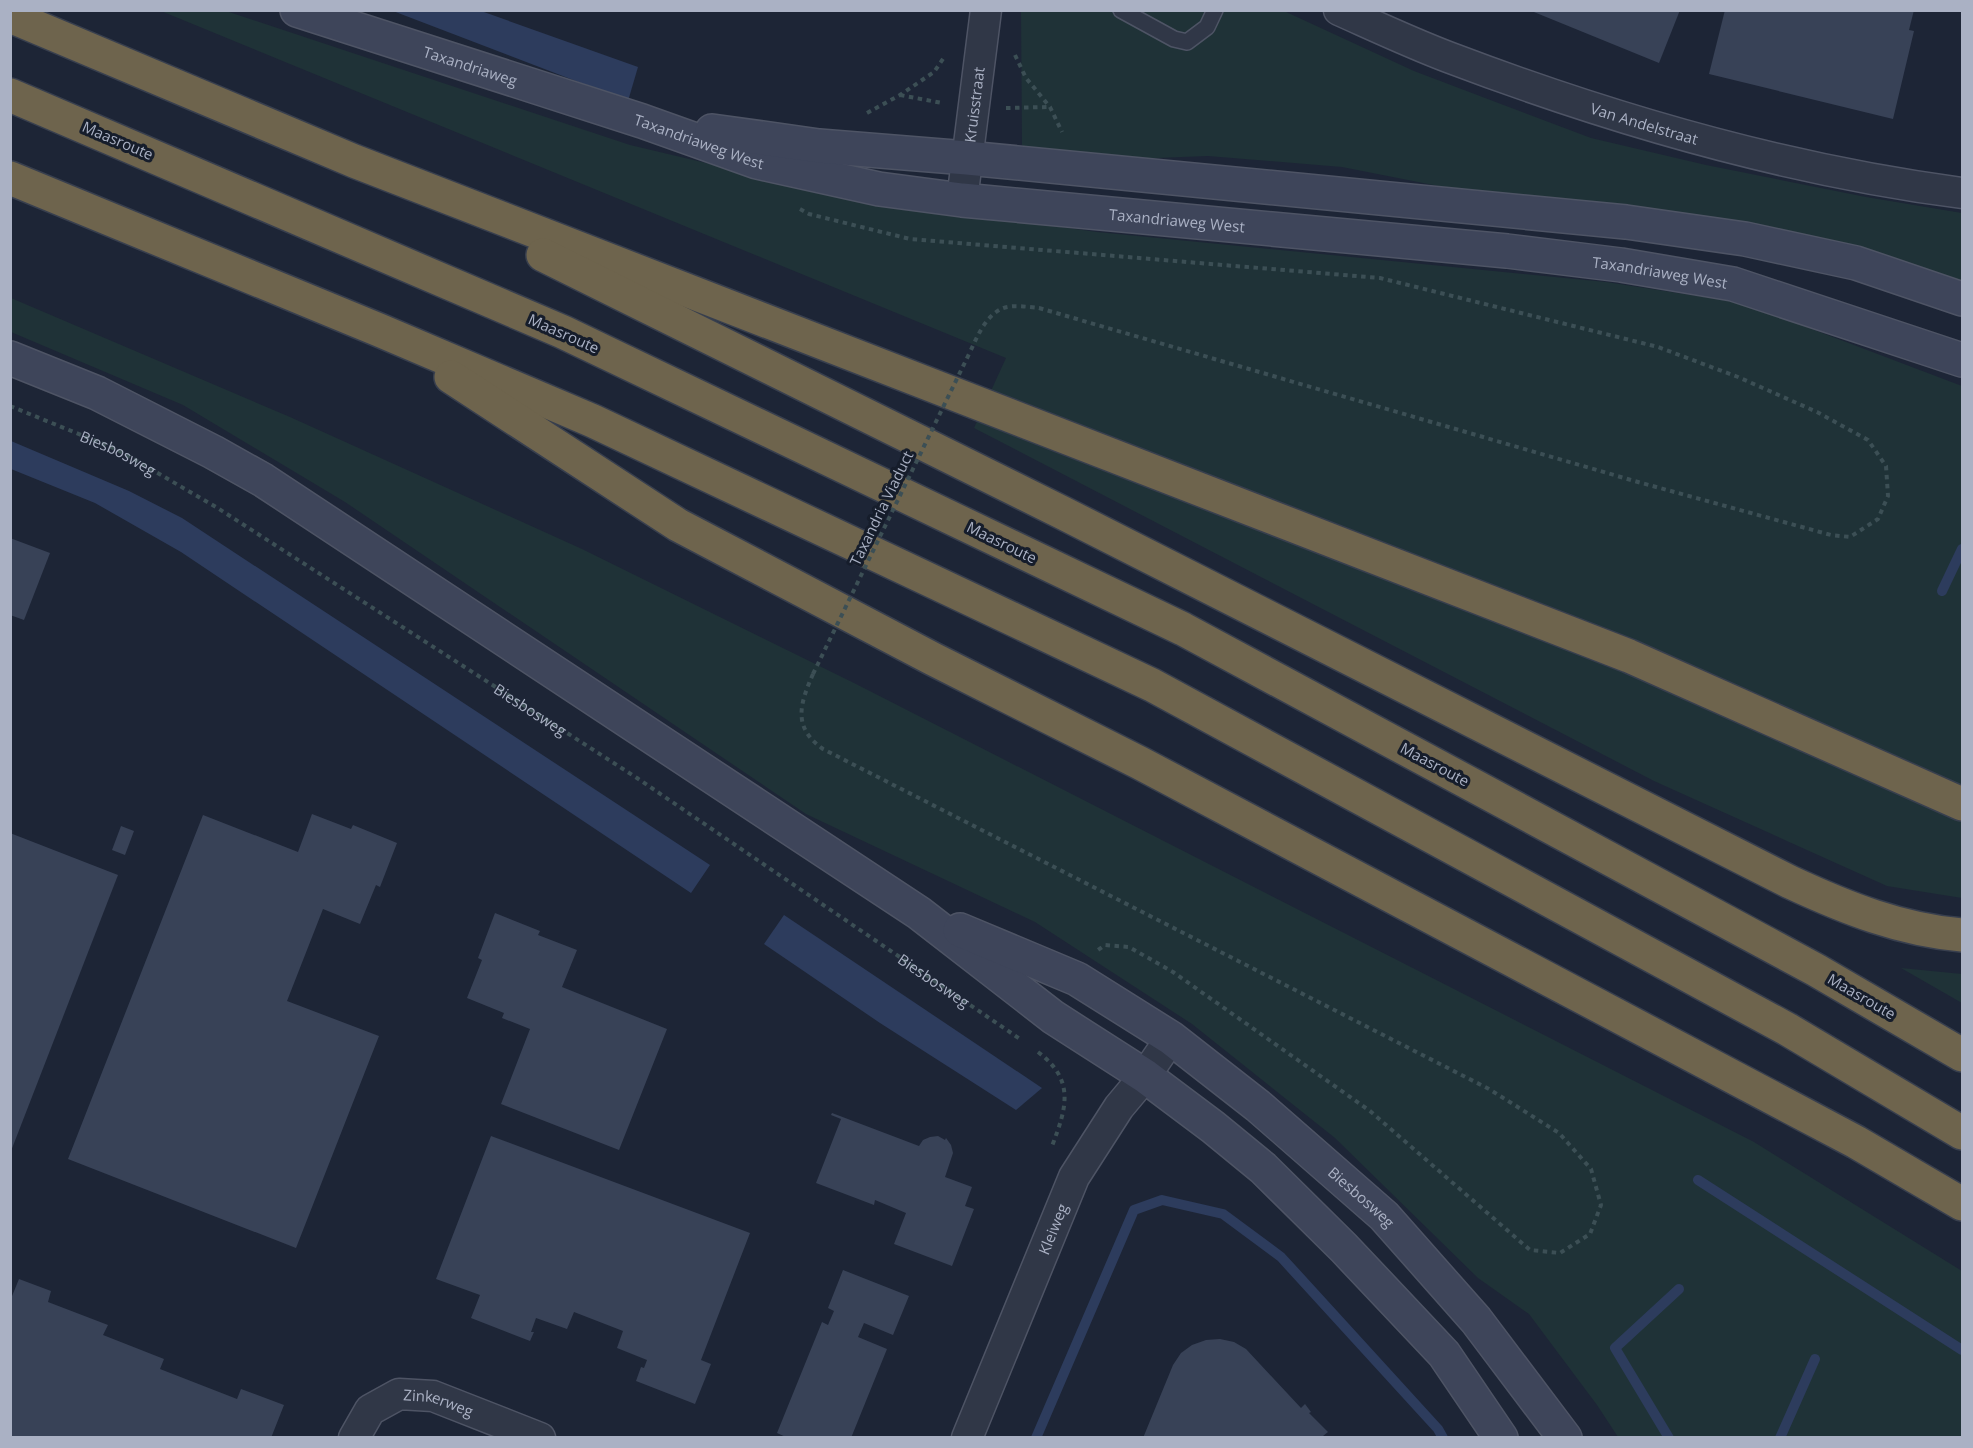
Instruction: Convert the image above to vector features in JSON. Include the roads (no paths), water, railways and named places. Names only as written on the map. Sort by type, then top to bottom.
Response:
[{"type":"highway","points":[[10,16],[354,160],[1629,656],[1961,803]]},
{"type":"highway","name":"Maasroute","points":[[10,95],[563,332],[1183,629],[1816,970],[1962,1055]]},
{"type":"highway","points":[[354,160],[1064,513],[1790,882],[1841,906],[1895,924],[1935,933],[1962,935]]},
{"type":"highway","points":[[10,178],[380,330],[593,421],[1152,685],[1787,1029],[1962,1133]]},
{"type":"highway","points":[[380,330],[678,525],[933,660],[1150,769],[1856,1142],[1962,1204]]},
{"type":"highway","points":[[1856,1142],[1962,1222]]},
{"type":"main road","name":"Taxandriaweg","points":[[297,10],[642,121]]},
{"type":"main road","name":"Taxandriaweg West","points":[[642,121],[819,146],[967,158],[1061,169],[1626,222],[1745,239],[1856,263],[1962,299]]},
{"type":"main road","name":"Taxandriaweg West","points":[[642,121],[757,162],[879,189],[962,200],[1507,251],[1621,265],[1733,284],[1962,360]]},
{"type":"main road","name":"Biesbosweg","points":[[10,358],[97,393],[263,480],[919,913],[1053,1017],[1144,1076],[1213,1127],[1263,1168],[1344,1248],[1444,1354],[1501,1437]]},
{"type":"main road","name":"Biesbosweg","points":[[919,913],[1077,979],[1171,1038],[1258,1106],[1384,1216],[1476,1320],[1564,1437]]},
{"type":"street","name":"Kruisstraat","points":[[962,200],[986,10]]},
{"type":"street","name":"Van Andelstraat","points":[[1339,10],[1448,56],[1629,120],[1817,168],[1962,193]]},
{"type":"street","name":"Kleiweg","points":[[967,1437],[1074,1177],[1119,1107],[1171,1038]]},
{"type":"street","name":"Zinkerweg","points":[[354,1437],[370,1410],[399,1394],[433,1396],[540,1437]]},
{"type":"lane","points":[[1121,10],[1174,39],[1187,42],[1207,27],[1215,10]]},
{"type":"water","points":[[393,11],[481,11],[638,67],[628,101]]},
{"type":"water","points":[[11,441],[129,491],[182,518],[710,865],[691,893],[181,552],[95,503],[11,469]]},
{"type":"water","points":[[784,915],[1042,1088],[1016,1110],[880,1023],[764,944]]},
{"type":"waterway","points":[[1942,591],[1962,549]]},
{"type":"waterway","points":[[1698,1180],[1962,1350]]},
{"type":"waterway","points":[[1036,1438],[1134,1210],[1162,1200],[1223,1214],[1281,1257],[1438,1429],[1443,1438]]},
{"type":"waterway","points":[[1669,1438],[1615,1348],[1679,1289]]},
{"type":"waterway","points":[[1780,1438],[1815,1359]]}]
